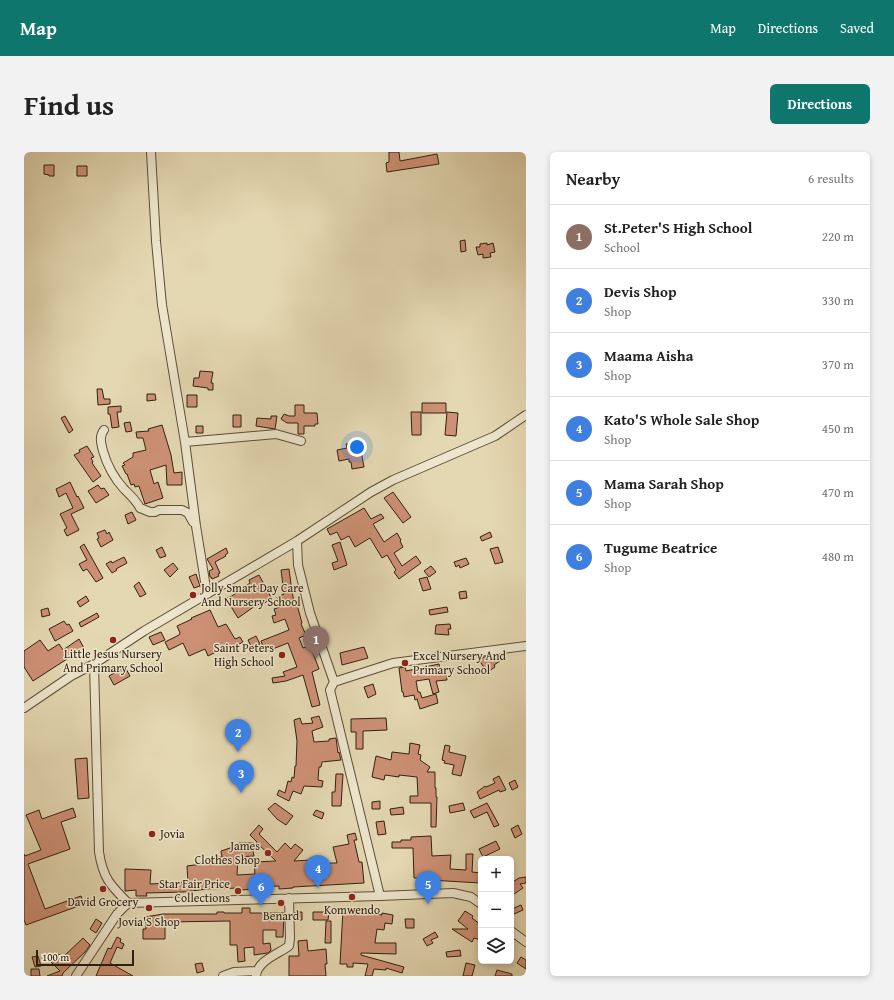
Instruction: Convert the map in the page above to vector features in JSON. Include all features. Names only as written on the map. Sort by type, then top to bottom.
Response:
[{"type":"street","points":[[151,152],[157,255],[162,305],[185,442],[207,594]]},
{"type":"street","points":[[24,708],[71,676],[94,664],[144,631],[297,541],[376,489],[495,436],[526,415]]},
{"type":"street","points":[[104,430],[101,436],[101,443],[108,464],[115,478],[137,501],[140,508],[150,512],[160,510],[184,511],[188,513],[196,526]]},
{"type":"street","points":[[185,442],[276,434],[301,441]]},
{"type":"street","points":[[297,541],[298,565],[307,600],[334,682],[330,690],[380,896]]},
{"type":"street","points":[[334,682],[393,663],[526,646]]},
{"type":"street","points":[[94,664],[99,852],[101,868],[105,878],[128,904]]},
{"type":"street","points":[[76,976],[117,914],[128,904],[453,893],[471,897],[478,902]]},
{"type":"street","points":[[222,976],[234,972],[257,974],[263,963],[289,946],[289,898]]},
{"type":"street","points":[[514,933],[526,942]]},
{"type":"building","points":[[389,152],[399,152],[400,161],[437,154],[439,164],[387,172],[386,163],[389,162]]},
{"type":"building","points":[[44,165],[54,165],[54,176],[44,174]]},
{"type":"building","points":[[77,166],[87,166],[87,176],[77,176]]},
{"type":"building","points":[[465,240],[466,251],[461,252],[460,241]]},
{"type":"building","points":[[487,243],[487,245],[493,243],[495,252],[490,253],[491,257],[483,258],[483,254],[478,255],[476,247],[480,247],[480,244]]},
{"type":"building","points":[[200,371],[213,372],[211,383],[213,383],[213,390],[193,386],[194,378],[199,378]]},
{"type":"building","points":[[97,389],[102,389],[104,399],[110,399],[110,404],[98,405]]},
{"type":"building","points":[[147,394],[155,394],[156,400],[147,401]]},
{"type":"building","points":[[187,395],[197,395],[197,407],[187,407]]},
{"type":"building","points":[[422,403],[446,403],[446,413],[422,413]]},
{"type":"building","points":[[295,405],[304,405],[304,413],[317,413],[318,424],[315,424],[315,426],[304,426],[304,434],[298,434],[298,423],[287,423],[281,419],[284,414],[295,416]]},
{"type":"building","points":[[121,406],[121,412],[117,412],[119,427],[112,428],[110,414],[108,414],[108,407]]},
{"type":"building","points":[[411,412],[421,412],[421,435],[412,435]]},
{"type":"building","points":[[447,412],[458,413],[456,436],[445,435]]},
{"type":"building","points":[[233,415],[241,415],[241,427],[233,427]]},
{"type":"building","points":[[65,416],[73,430],[69,433],[61,418]]},
{"type":"building","points":[[271,416],[277,416],[275,429],[256,426],[257,418],[271,419]]},
{"type":"building","points":[[130,422],[132,431],[126,432],[124,423]]},
{"type":"building","points":[[162,425],[171,455],[174,473],[182,472],[182,485],[167,485],[166,465],[150,470],[154,484],[158,482],[163,498],[145,504],[139,486],[135,487],[134,484],[131,485],[122,466],[125,465],[123,463],[133,457],[133,453],[146,450],[143,438],[137,438],[136,432],[149,431],[148,429]]},
{"type":"building","points":[[196,426],[203,426],[203,433],[196,433]]},
{"type":"building","points":[[356,442],[358,452],[361,451],[364,467],[352,469],[349,459],[339,461],[337,450],[347,448],[346,444]]},
{"type":"building","points":[[87,446],[94,457],[91,458],[92,463],[101,476],[93,482],[74,455],[80,452],[79,450]]},
{"type":"building","points":[[70,482],[84,508],[71,514],[79,530],[67,536],[64,530],[67,528],[60,514],[73,508],[66,493],[59,497],[56,489]]},
{"type":"building","points":[[98,485],[101,489],[104,488],[109,495],[96,503],[88,491]]},
{"type":"building","points":[[393,492],[411,517],[403,523],[384,498]]},
{"type":"building","points":[[364,508],[371,519],[381,514],[384,518],[373,524],[384,542],[397,533],[403,547],[394,553],[402,566],[416,556],[421,563],[399,579],[394,572],[396,570],[387,555],[382,558],[370,538],[355,547],[349,536],[341,540],[337,532],[330,535],[327,529]]},
{"type":"building","points":[[132,512],[136,520],[128,524],[125,515]]},
{"type":"building","points":[[105,530],[107,534],[109,532],[113,540],[101,547],[97,539],[99,538],[97,533]]},
{"type":"building","points":[[490,532],[492,537],[482,541],[480,537]]},
{"type":"building","points":[[340,542],[347,565],[334,570],[332,563],[338,561],[332,545]]},
{"type":"building","points":[[84,544],[103,578],[96,582],[87,569],[83,571],[79,564],[87,560],[80,547]]},
{"type":"building","points":[[162,547],[166,556],[160,558],[156,550]]},
{"type":"building","points":[[498,547],[503,562],[495,564],[490,549]]},
{"type":"building","points":[[226,548],[228,553],[225,555],[226,556],[215,562],[220,573],[218,574],[219,576],[212,579],[209,571],[213,569],[207,559]]},
{"type":"building","points":[[124,557],[127,563],[112,573],[106,564],[111,561],[112,563]]},
{"type":"building","points":[[466,558],[469,564],[460,568],[459,565],[456,567],[454,562]]},
{"type":"building","points":[[173,563],[178,569],[170,577],[164,570]]},
{"type":"building","points":[[431,566],[436,572],[429,577],[424,571]]},
{"type":"building","points":[[289,569],[294,601],[296,601],[301,624],[306,635],[299,638],[303,648],[310,645],[319,669],[312,672],[320,705],[312,707],[303,675],[286,681],[273,683],[272,678],[285,676],[283,672],[297,667],[288,643],[265,652],[261,641],[289,630],[285,619],[274,623],[272,616],[276,615],[274,609],[280,607],[277,597],[284,594],[281,570]]},
{"type":"building","points":[[196,574],[200,586],[194,588],[189,577]]},
{"type":"building","points":[[259,575],[272,599],[262,604],[261,602],[256,607],[255,606],[238,618],[226,598],[232,596],[250,583],[249,580]]},
{"type":"building","points":[[427,577],[431,589],[423,591],[419,579]]},
{"type":"building","points":[[139,582],[146,594],[140,597],[134,586]]},
{"type":"building","points":[[466,591],[467,598],[460,599],[459,592]]},
{"type":"building","points":[[86,596],[89,601],[80,607],[77,602]]},
{"type":"building","points":[[447,607],[448,612],[430,615],[429,610]]},
{"type":"building","points":[[48,608],[50,615],[42,617],[41,610]]},
{"type":"building","points":[[210,610],[218,627],[226,624],[235,639],[240,637],[243,642],[232,648],[229,648],[228,646],[208,656],[205,649],[189,656],[183,643],[169,650],[165,642],[179,635],[180,633],[177,626]]},
{"type":"building","points":[[97,613],[99,617],[81,627],[79,623]]},
{"type":"building","points":[[64,621],[67,625],[69,624],[73,631],[55,641],[49,629]]},
{"type":"building","points":[[450,624],[451,629],[448,629],[449,635],[435,634],[436,625]]},
{"type":"building","points":[[161,632],[165,640],[153,645],[149,637]]},
{"type":"building","points":[[256,636],[260,644],[252,648],[248,640]]},
{"type":"building","points":[[79,639],[84,648],[33,681],[24,667],[24,651],[40,640],[48,651],[59,644],[63,650]]},
{"type":"building","points":[[364,647],[368,658],[342,665],[340,653]]},
{"type":"building","points":[[500,655],[503,659],[494,665],[495,667],[489,671],[487,668],[485,669],[479,660],[488,656],[489,658]]},
{"type":"building","points":[[439,664],[441,673],[446,672],[447,680],[436,681],[439,692],[433,694],[429,679],[416,681],[418,692],[420,692],[422,698],[436,694],[438,703],[420,709],[414,695],[404,697],[399,668],[405,667],[406,671]]},
{"type":"building","points":[[125,667],[130,676],[114,685],[109,676]]},
{"type":"building","points":[[373,684],[376,694],[368,698],[364,687]]},
{"type":"building","points":[[319,716],[323,727],[312,731],[314,742],[329,741],[329,739],[336,738],[338,753],[339,752],[341,760],[322,762],[321,767],[319,767],[318,780],[323,781],[322,787],[304,786],[301,794],[293,791],[289,801],[277,795],[279,790],[285,793],[288,781],[291,782],[292,777],[294,778],[297,741],[294,720],[300,718],[302,724],[313,723],[311,718]]},
{"type":"building","points":[[386,718],[387,730],[363,731],[363,749],[356,749],[356,732],[351,732],[351,719]]},
{"type":"building","points":[[410,743],[420,745],[418,754],[421,755],[420,760],[430,767],[427,772],[435,772],[435,788],[437,797],[436,827],[431,827],[431,803],[410,803],[410,796],[418,796],[417,777],[385,775],[384,780],[372,777],[376,756],[391,760],[392,752],[409,754]]},
{"type":"building","points":[[445,745],[450,746],[449,752],[466,756],[461,776],[452,774],[454,765],[444,763],[445,761],[442,760]]},
{"type":"building","points":[[87,758],[89,798],[78,799],[75,759]]},
{"type":"building","points":[[336,774],[343,774],[341,806],[332,806],[332,792],[335,792]]},
{"type":"building","points":[[499,776],[506,790],[500,792],[499,790],[480,799],[477,792],[485,786],[486,787],[495,783],[493,779]]},
{"type":"building","points":[[515,780],[518,787],[512,790],[509,783]]},
{"type":"building","points":[[380,801],[380,809],[372,809],[372,802]]},
{"type":"building","points":[[275,803],[293,816],[286,825],[277,819],[268,809]]},
{"type":"building","points":[[463,803],[465,810],[450,813],[449,806]]},
{"type":"building","points":[[487,803],[499,825],[494,827],[487,812],[474,818],[470,811]]},
{"type":"building","points":[[403,807],[404,814],[391,815],[390,809]]},
{"type":"building","points":[[73,808],[76,817],[61,822],[70,849],[28,864],[45,909],[81,896],[84,904],[26,925],[24,920],[24,854],[25,856],[41,850],[26,815],[39,810],[42,819]]},
{"type":"building","points":[[316,810],[324,813],[322,819],[313,815]]},
{"type":"building","points":[[384,821],[386,834],[378,835],[376,822]]},
{"type":"building","points":[[259,825],[263,829],[259,834],[277,852],[285,843],[291,849],[295,844],[303,850],[294,861],[310,860],[310,858],[321,858],[321,863],[337,863],[333,847],[349,844],[347,835],[355,833],[357,840],[354,840],[359,862],[362,862],[364,883],[279,889],[279,886],[255,887],[255,889],[240,890],[240,888],[207,889],[184,892],[146,893],[147,896],[136,896],[136,890],[125,891],[125,869],[151,870],[150,884],[188,882],[187,866],[207,862],[207,858],[222,857],[221,851],[239,845],[239,843],[254,843],[255,850],[253,851],[254,856],[238,857],[237,875],[255,874],[254,862],[276,861],[250,835]]},
{"type":"building","points":[[518,825],[522,834],[515,838],[511,829]]},
{"type":"building","points":[[431,836],[432,856],[451,855],[450,869],[466,870],[466,854],[473,854],[472,872],[478,873],[478,883],[414,878],[413,848],[392,848],[392,842],[411,840],[411,837]]},
{"type":"building","points":[[496,841],[500,849],[482,856],[479,849]]},
{"type":"building","points":[[526,877],[526,883],[520,884],[523,888],[514,894],[514,881],[519,878]]},
{"type":"building","points":[[521,905],[523,910],[514,914],[514,908]]},
{"type":"building","points":[[242,908],[250,908],[250,913],[284,913],[283,937],[276,937],[276,930],[263,930],[263,944],[270,943],[271,950],[268,953],[254,955],[254,947],[244,948],[245,961],[238,962],[237,945],[230,945],[230,921],[165,922],[165,939],[143,939],[143,929],[146,929],[145,917],[163,914],[217,914],[217,912],[242,913]]},
{"type":"building","points":[[343,910],[393,915],[392,924],[385,923],[384,930],[377,929],[375,943],[396,943],[396,954],[361,953],[361,955],[404,967],[402,973],[386,968],[386,970],[374,969],[372,976],[365,976],[368,964],[353,963],[353,967],[347,967],[347,964],[340,964]]},
{"type":"building","points":[[465,911],[473,916],[472,918],[478,923],[478,939],[474,938],[472,942],[452,929],[468,929],[458,921]]},
{"type":"building","points":[[295,912],[302,912],[302,920],[295,920]]},
{"type":"building","points":[[313,912],[329,912],[328,920],[313,920]]},
{"type":"building","points":[[96,919],[102,923],[96,933],[90,929]]},
{"type":"building","points":[[405,919],[414,919],[414,928],[406,928]]},
{"type":"building","points":[[326,921],[331,921],[331,943],[325,943]]},
{"type":"building","points":[[435,932],[438,937],[431,940],[433,943],[427,946],[423,939]]},
{"type":"building","points":[[117,937],[121,939],[120,942],[124,944],[122,949],[117,947],[110,963],[133,976],[96,976],[108,948],[111,949]]},
{"type":"building","points":[[83,938],[90,945],[85,952],[63,973],[62,976],[47,976],[60,971],[51,962],[59,954],[62,958]]},
{"type":"building","points":[[307,940],[308,951],[326,949],[326,976],[289,976],[289,956],[299,956],[298,941]]},
{"type":"building","points":[[460,950],[461,956],[447,957],[446,952]]},
{"type":"building","points":[[38,956],[41,966],[35,967],[32,957]]},
{"type":"building","points":[[521,957],[526,960],[526,969],[517,963]]},
{"type":"building","points":[[202,963],[204,971],[197,973],[195,964]]},
{"type":"building","points":[[466,963],[475,965],[472,976],[463,976]]},
{"type":"building","points":[[31,969],[39,969],[40,976],[31,976]]},
{"type":"building","points":[[497,970],[512,974],[512,976],[495,976]]},
{"type":"place","name":"Jolly Smart Day Care And Nursery School","points":[[193,595]]},
{"type":"place","name":"Little Jesus Nursery And Primary School","points":[[113,640]]},
{"type":"place","name":"Saint Peters High School","points":[[282,655]]},
{"type":"place","name":"St.Peter'S High School","points":[[316,659]]},
{"type":"place","name":"Excel Nursery And Primary School","points":[[405,663]]},
{"type":"place","name":"Devis Shop","points":[[238,752]]},
{"type":"place","name":"Maama Aisha","points":[[241,793]]},
{"type":"place","name":"Jovia","points":[[152,834]]},
{"type":"place","name":"James Clothes Shop","points":[[268,853]]},
{"type":"place","name":"Kato'S Whole Sale Shop","points":[[318,888]]},
{"type":"place","name":"David Grocery","points":[[103,889]]},
{"type":"place","name":"Star Fair Price Collections","points":[[238,891]]},
{"type":"place","name":"Komwendo","points":[[352,897]]},
{"type":"place","name":"Benard","points":[[281,903]]},
{"type":"place","name":"Mama Sarah Shop","points":[[428,904]]},
{"type":"place","name":"Tugume Beatrice","points":[[261,906]]},
{"type":"place","name":"Jovia'S Shop","points":[[149,908]]}]
